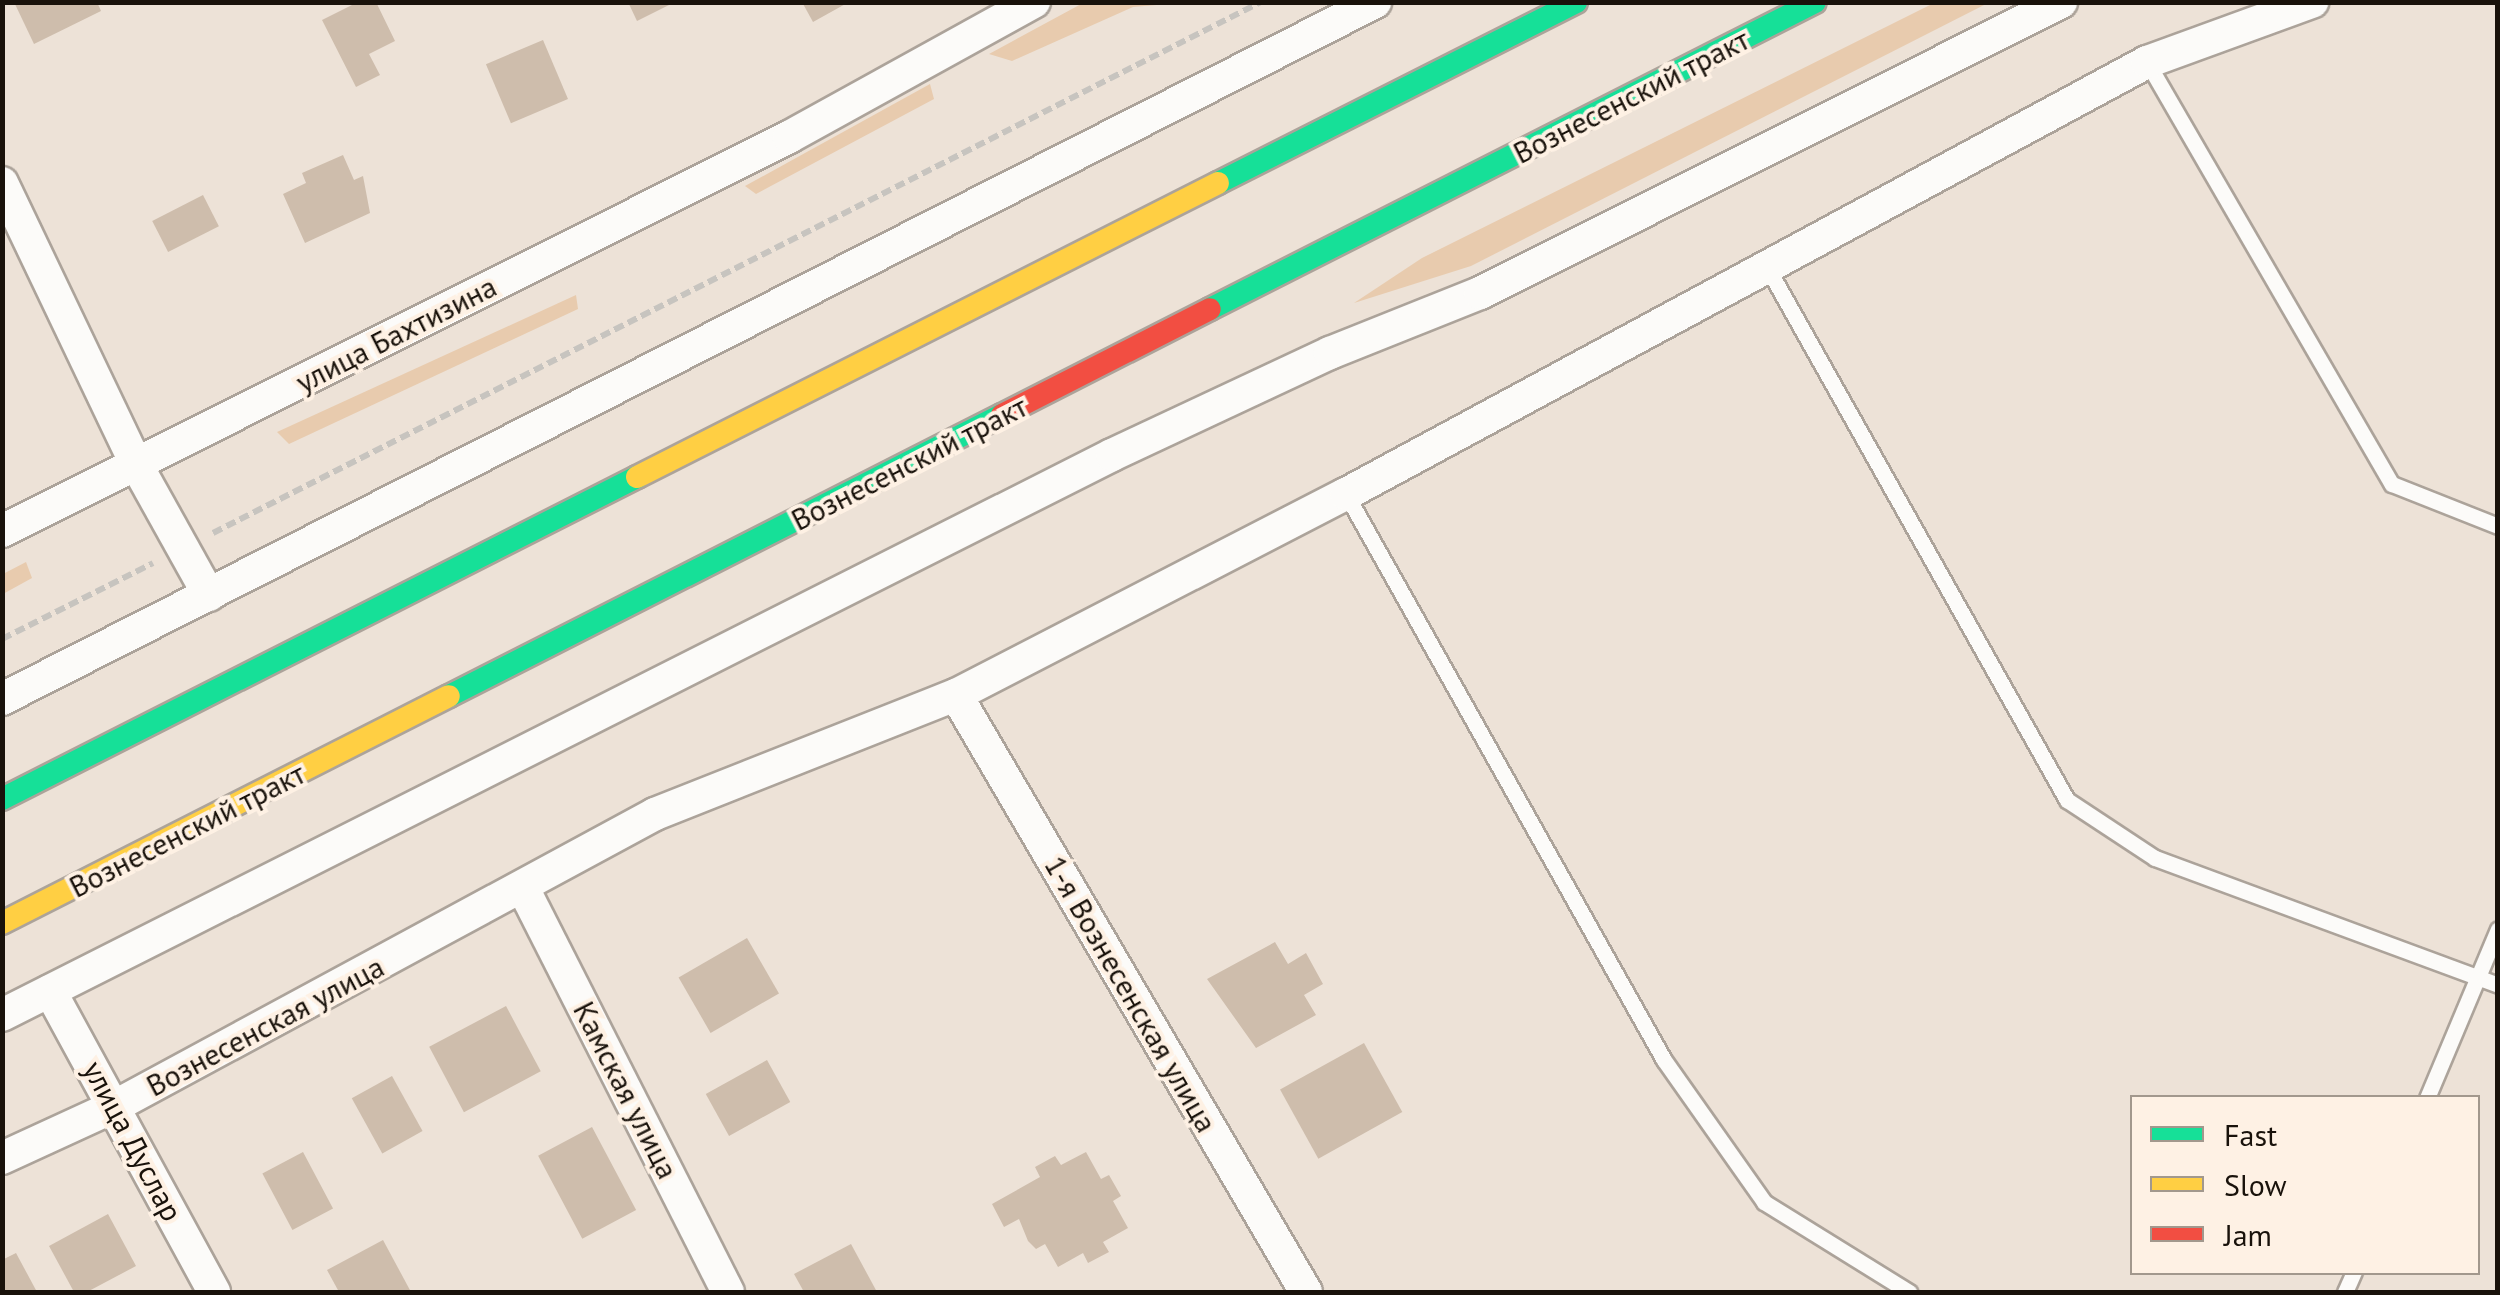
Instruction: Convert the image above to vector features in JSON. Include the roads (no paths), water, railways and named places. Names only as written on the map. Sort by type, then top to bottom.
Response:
[{"type":"main road","points":[[2,798],[1576,2]]},
{"type":"main road","name":"Вознесенский тракт","points":[[2,924],[1815,2]]},
{"type":"street","name":"улица Бахтизина","points":[[2,532],[790,137],[1034,2]]},
{"type":"street","points":[[2,699],[1374,2]]},
{"type":"street","points":[[2,1015],[1112,455],[1330,354],[1480,293],[2061,2]]},
{"type":"street","name":"Вознесенская улица","points":[[2,1158],[117,1105],[655,814],[956,695],[1346,494],[2147,62],[2312,2]]},
{"type":"street","points":[[2,184],[136,464],[209,595]]},
{"type":"street","name":"1-я Вознесенская улица","points":[[956,695],[1306,1292]]},
{"type":"street","name":"Камская улица","points":[[524,888],[728,1292]]},
{"type":"street","name":"улица Дуслар","points":[[50,991],[117,1105],[214,1292]]},
{"type":"lane","points":[[2147,62],[2392,484],[2498,526]]},
{"type":"lane","points":[[1767,267],[2067,800],[2155,858],[2498,985]]},
{"type":"lane","points":[[1346,494],[1664,1060],[1764,1202],[1909,1292]]},
{"type":"lane","points":[[2429,1095],[2498,929]]}]
